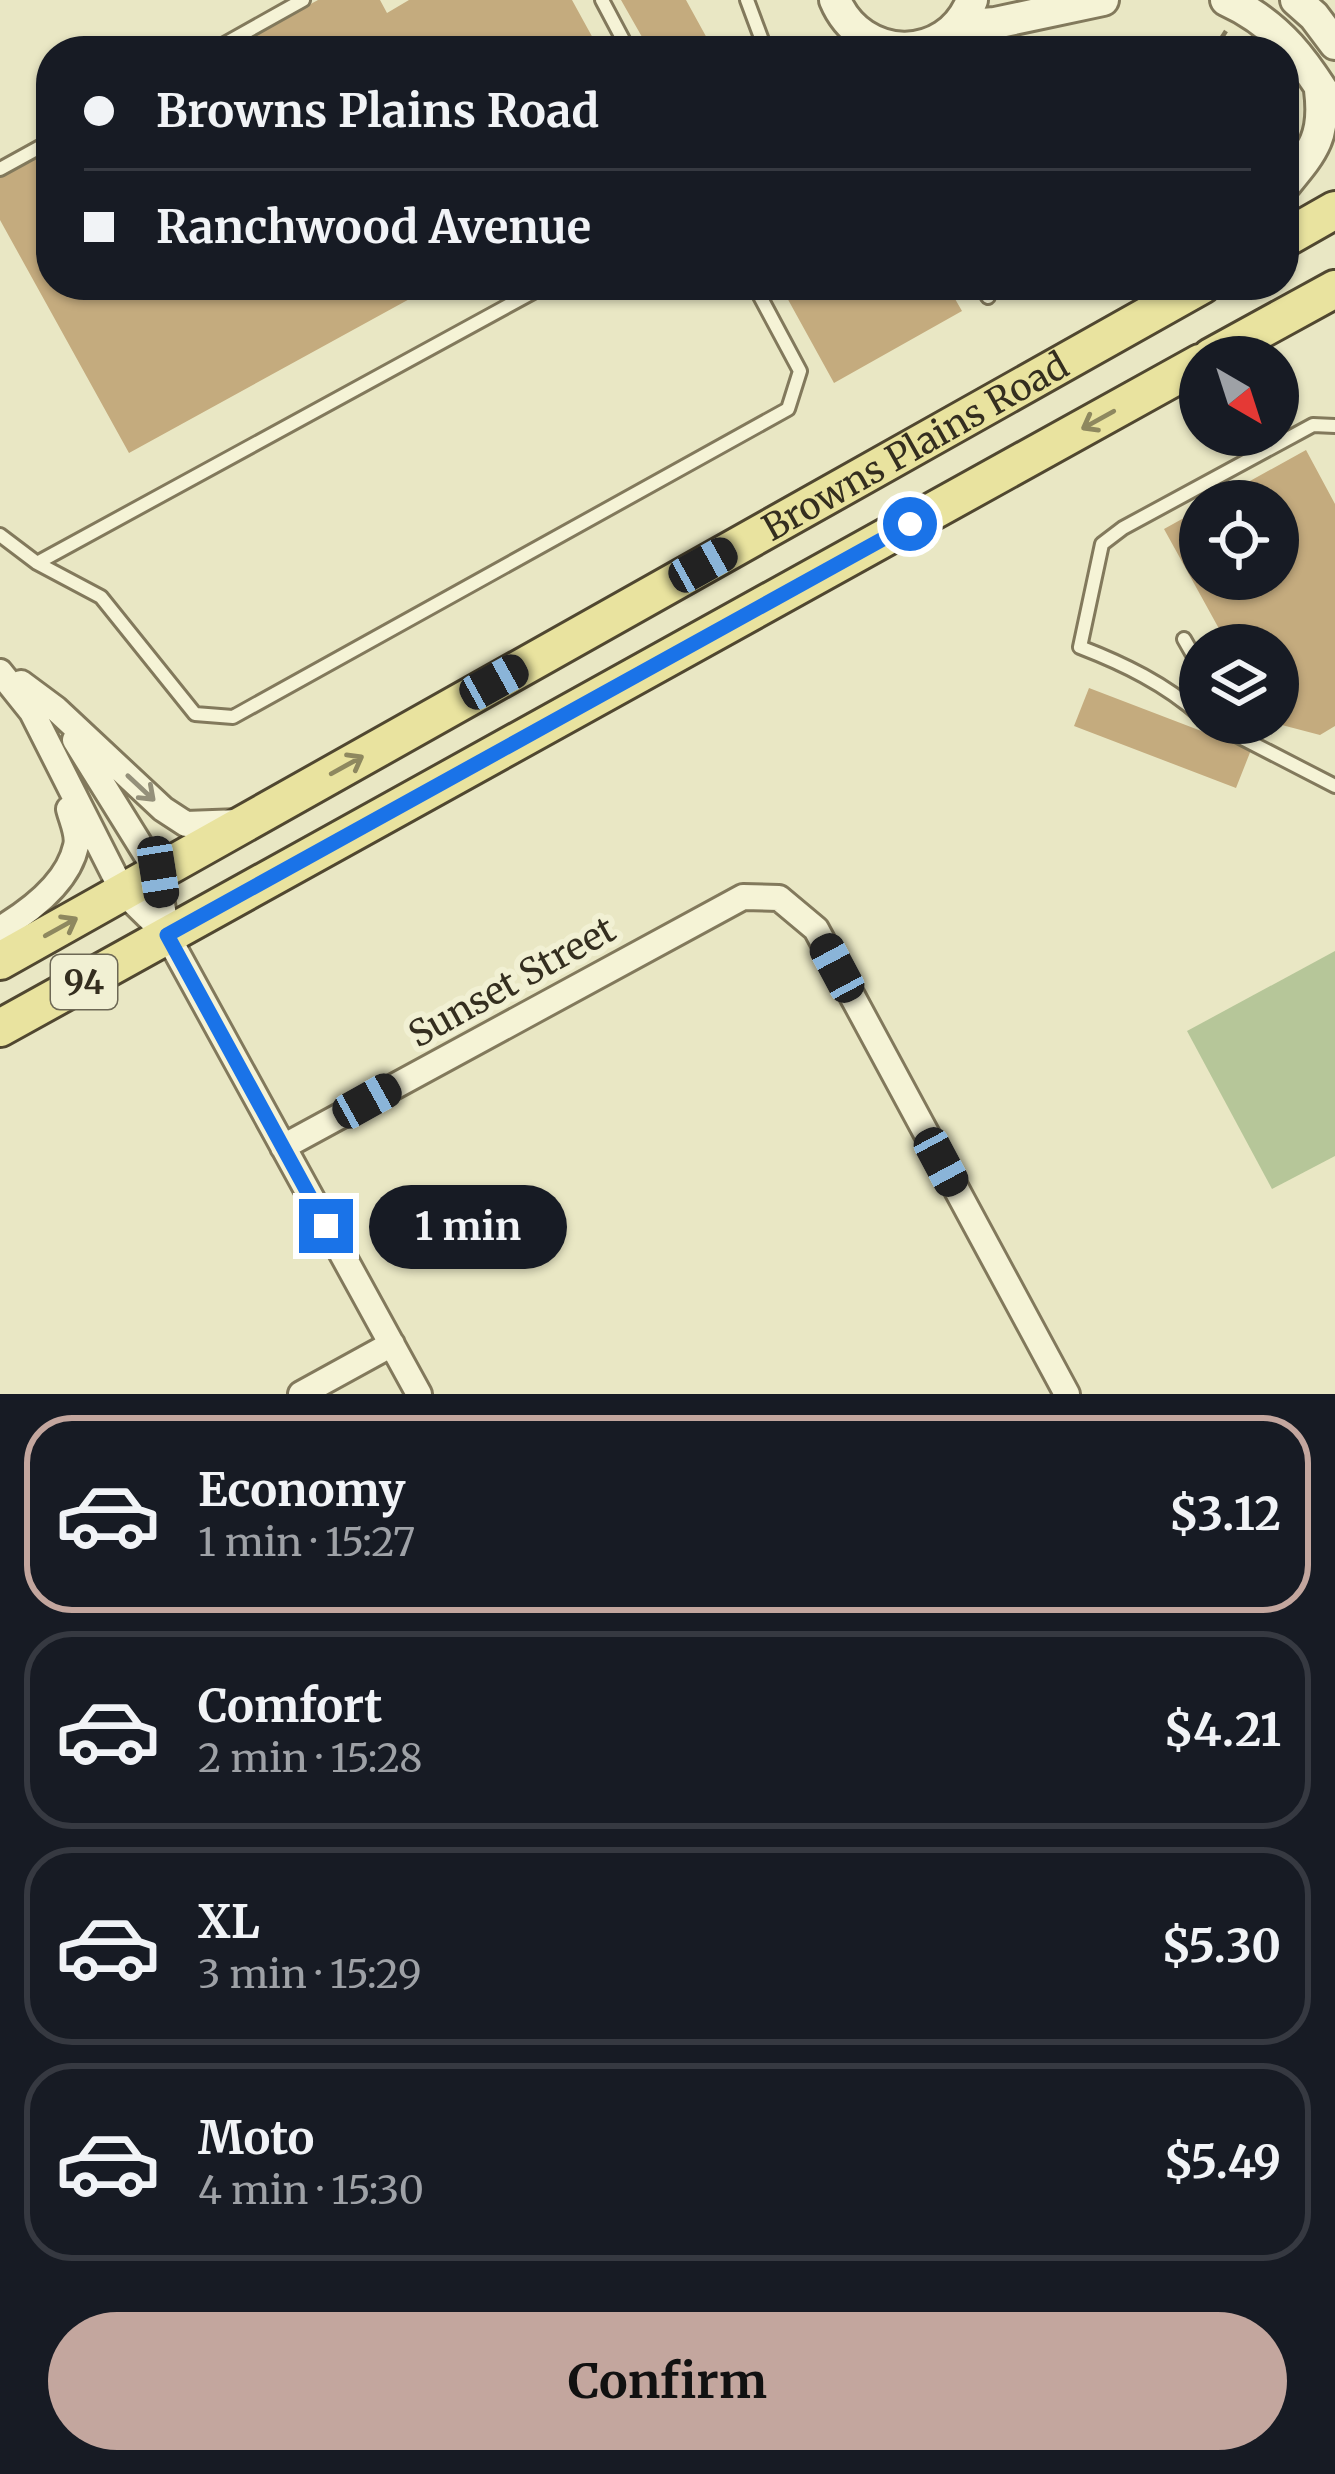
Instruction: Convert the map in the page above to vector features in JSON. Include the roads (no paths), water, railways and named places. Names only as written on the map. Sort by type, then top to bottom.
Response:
[{"type":"main road","points":[[1299,230],[1335,210]]},
{"type":"main road","points":[[1253,336],[1327,299]]},
{"type":"main road","name":"Browns Plains Road","points":[[0,961],[1175,300]]},
{"type":"main road","name":"Browns Plains Road","points":[[0,1028],[1179,375]]},
{"type":"street","points":[[835,0],[859,36]]},
{"type":"street","points":[[952,29],[1103,0]]},
{"type":"street","points":[[1296,0],[1332,36]]},
{"type":"street","points":[[1227,13],[1252,12],[1284,36]]},
{"type":"street","points":[[1299,56],[1335,111]]},
{"type":"street","points":[[1299,167],[1318,142],[1324,120],[1319,83]]},
{"type":"street","points":[[0,670],[56,709],[186,824],[244,822]]},
{"type":"street","points":[[0,670],[32,712],[123,892],[167,935],[419,1394]]},
{"type":"street","points":[[56,709],[158,872],[167,935]]},
{"type":"street","points":[[0,929],[50,891],[78,842],[57,762]]},
{"type":"street","name":"Sunset Street","points":[[283,1147],[743,897],[779,898],[816,929],[1067,1394]]},
{"type":"street","points":[[301,1394],[392,1344]]},
{"type":"lane","points":[[239,36],[303,0]]},
{"type":"lane","points":[[602,0],[621,36]]},
{"type":"lane","points":[[747,0],[760,36]]},
{"type":"lane","points":[[0,169],[36,149]]},
{"type":"lane","points":[[37,563],[519,300]]},
{"type":"lane","points":[[0,535],[37,563],[100,597],[195,713],[233,716],[788,410],[800,371],[762,300]]},
{"type":"lane","points":[[1179,699],[1119,662],[1080,647],[1102,544],[1312,424],[1335,426]]},
{"type":"lane","points":[[1261,744],[1335,786]]}]
